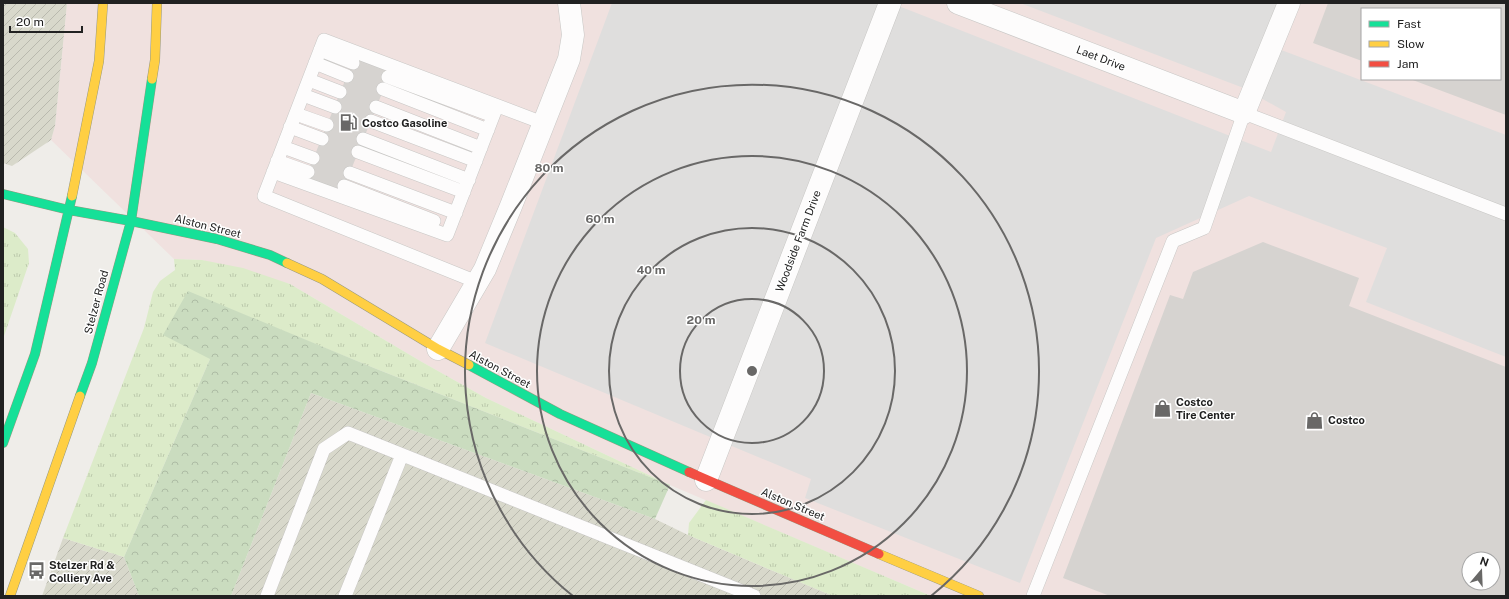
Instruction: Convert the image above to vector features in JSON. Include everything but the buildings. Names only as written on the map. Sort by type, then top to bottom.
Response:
[{"type":"main road","points":[[3,443],[35,354],[69,210],[99,61],[103,3]]},
{"type":"main road","name":"Stelzer Road","points":[[10,596],[92,363],[131,220],[155,60],[158,3]]},
{"type":"main road","name":"Alston Street","points":[[3,194],[69,210],[131,220],[217,239],[270,255],[322,279],[438,350],[560,414],[706,480],[979,596]]},
{"type":"street","points":[[438,350],[485,269],[569,59],[573,35],[569,3]]},
{"type":"street","name":"Woodside Farm Drive","points":[[706,480],[890,3]]},
{"type":"street","name":"Laet Drive","points":[[958,3],[1244,113]]},
{"type":"street","points":[[1244,113],[1289,3]]},
{"type":"lane","points":[[477,282],[264,196],[324,40],[495,111]]},
{"type":"lane","points":[[320,50],[353,63]]},
{"type":"lane","points":[[315,63],[347,76]]},
{"type":"lane","points":[[388,76],[495,111],[543,123]]},
{"type":"lane","points":[[308,80],[340,92]]},
{"type":"lane","points":[[383,90],[488,130]]},
{"type":"lane","points":[[303,95],[335,106]]},
{"type":"lane","points":[[376,107],[481,148]]},
{"type":"lane","points":[[275,166],[447,235],[495,111]]},
{"type":"lane","points":[[1033,596],[1173,241],[1204,228],[1244,113],[1506,214]]},
{"type":"lane","points":[[296,114],[327,125]]},
{"type":"lane","points":[[371,121],[476,161]]},
{"type":"lane","points":[[290,127],[322,139]]},
{"type":"lane","points":[[363,139],[466,186]]},
{"type":"lane","points":[[283,147],[313,158]]},
{"type":"lane","points":[[358,152],[466,186]]},
{"type":"lane","points":[[275,166],[308,172]]},
{"type":"lane","points":[[350,173],[456,213]]},
{"type":"lane","points":[[344,186],[450,227]]},
{"type":"lane","points":[[267,596],[324,449],[348,433],[754,596]]},
{"type":"lane","points":[[345,596],[402,455]]},
{"type":"shaded area","points":[[3,3],[67,3],[55,126],[51,140],[12,166],[3,163]]},
{"type":"shaded area","points":[[67,3],[1506,3],[1506,596],[931,596],[670,485],[486,398],[290,284],[202,260],[174,259],[51,140],[55,126]]},
{"type":"shaded area","points":[[612,3],[891,3],[1271,152],[1286,112],[1241,87],[1020,3],[1277,3],[1263,43],[1506,135],[1506,357],[1366,302],[1387,248],[1249,196],[1156,238],[1020,583],[805,498],[811,479],[485,343]]},
{"type":"shaded area","points":[[311,393],[655,519],[688,535],[833,596],[231,596]]},
{"type":"shaded area","points":[[63,538],[124,557],[139,596],[42,596]]},
{"type":"green space","points":[[3,227],[15,233],[28,249],[29,263],[3,339]]},
{"type":"green space","points":[[174,259],[202,260],[243,268],[290,284],[486,398],[670,485],[374,368],[188,292],[210,359],[124,557],[63,538],[144,328],[153,292],[160,281],[175,270]]},
{"type":"green space","points":[[188,291],[374,368],[670,485],[655,519],[311,393],[231,596],[139,596],[124,557],[210,359],[163,335]]},
{"type":"green space","points":[[706,500],[931,596],[833,596],[688,535],[689,523]]},
{"type":"traffic: fast","points":[[80,396],[92,363],[131,221],[152,79]]},
{"type":"traffic: fast","points":[[3,194],[69,210],[217,239],[270,255],[287,263]]},
{"type":"traffic: fast","points":[[3,443],[35,354],[72,196]]},
{"type":"traffic: fast","points":[[469,365],[560,414],[689,472]]},
{"type":"traffic: slow","points":[[72,196],[99,61],[103,3]]},
{"type":"traffic: slow","points":[[152,79],[155,60],[157,3]]},
{"type":"traffic: slow","points":[[287,263],[322,279],[438,349],[469,365]]},
{"type":"traffic: slow","points":[[10,596],[80,396]]},
{"type":"traffic: slow","points":[[879,554],[979,596]]},
{"type":"traffic: jam","points":[[689,472],[879,554]]},
{"type":"place","name":"Costco Gasoline","points":[[349,123]]},
{"type":"place","name":"Costco Tire Center","points":[[1163,408]]},
{"type":"place","name":"Costco","points":[[1315,420]]},
{"type":"place","name":"Stelzer Rd & Colliery Ave","points":[[36,571]]}]
